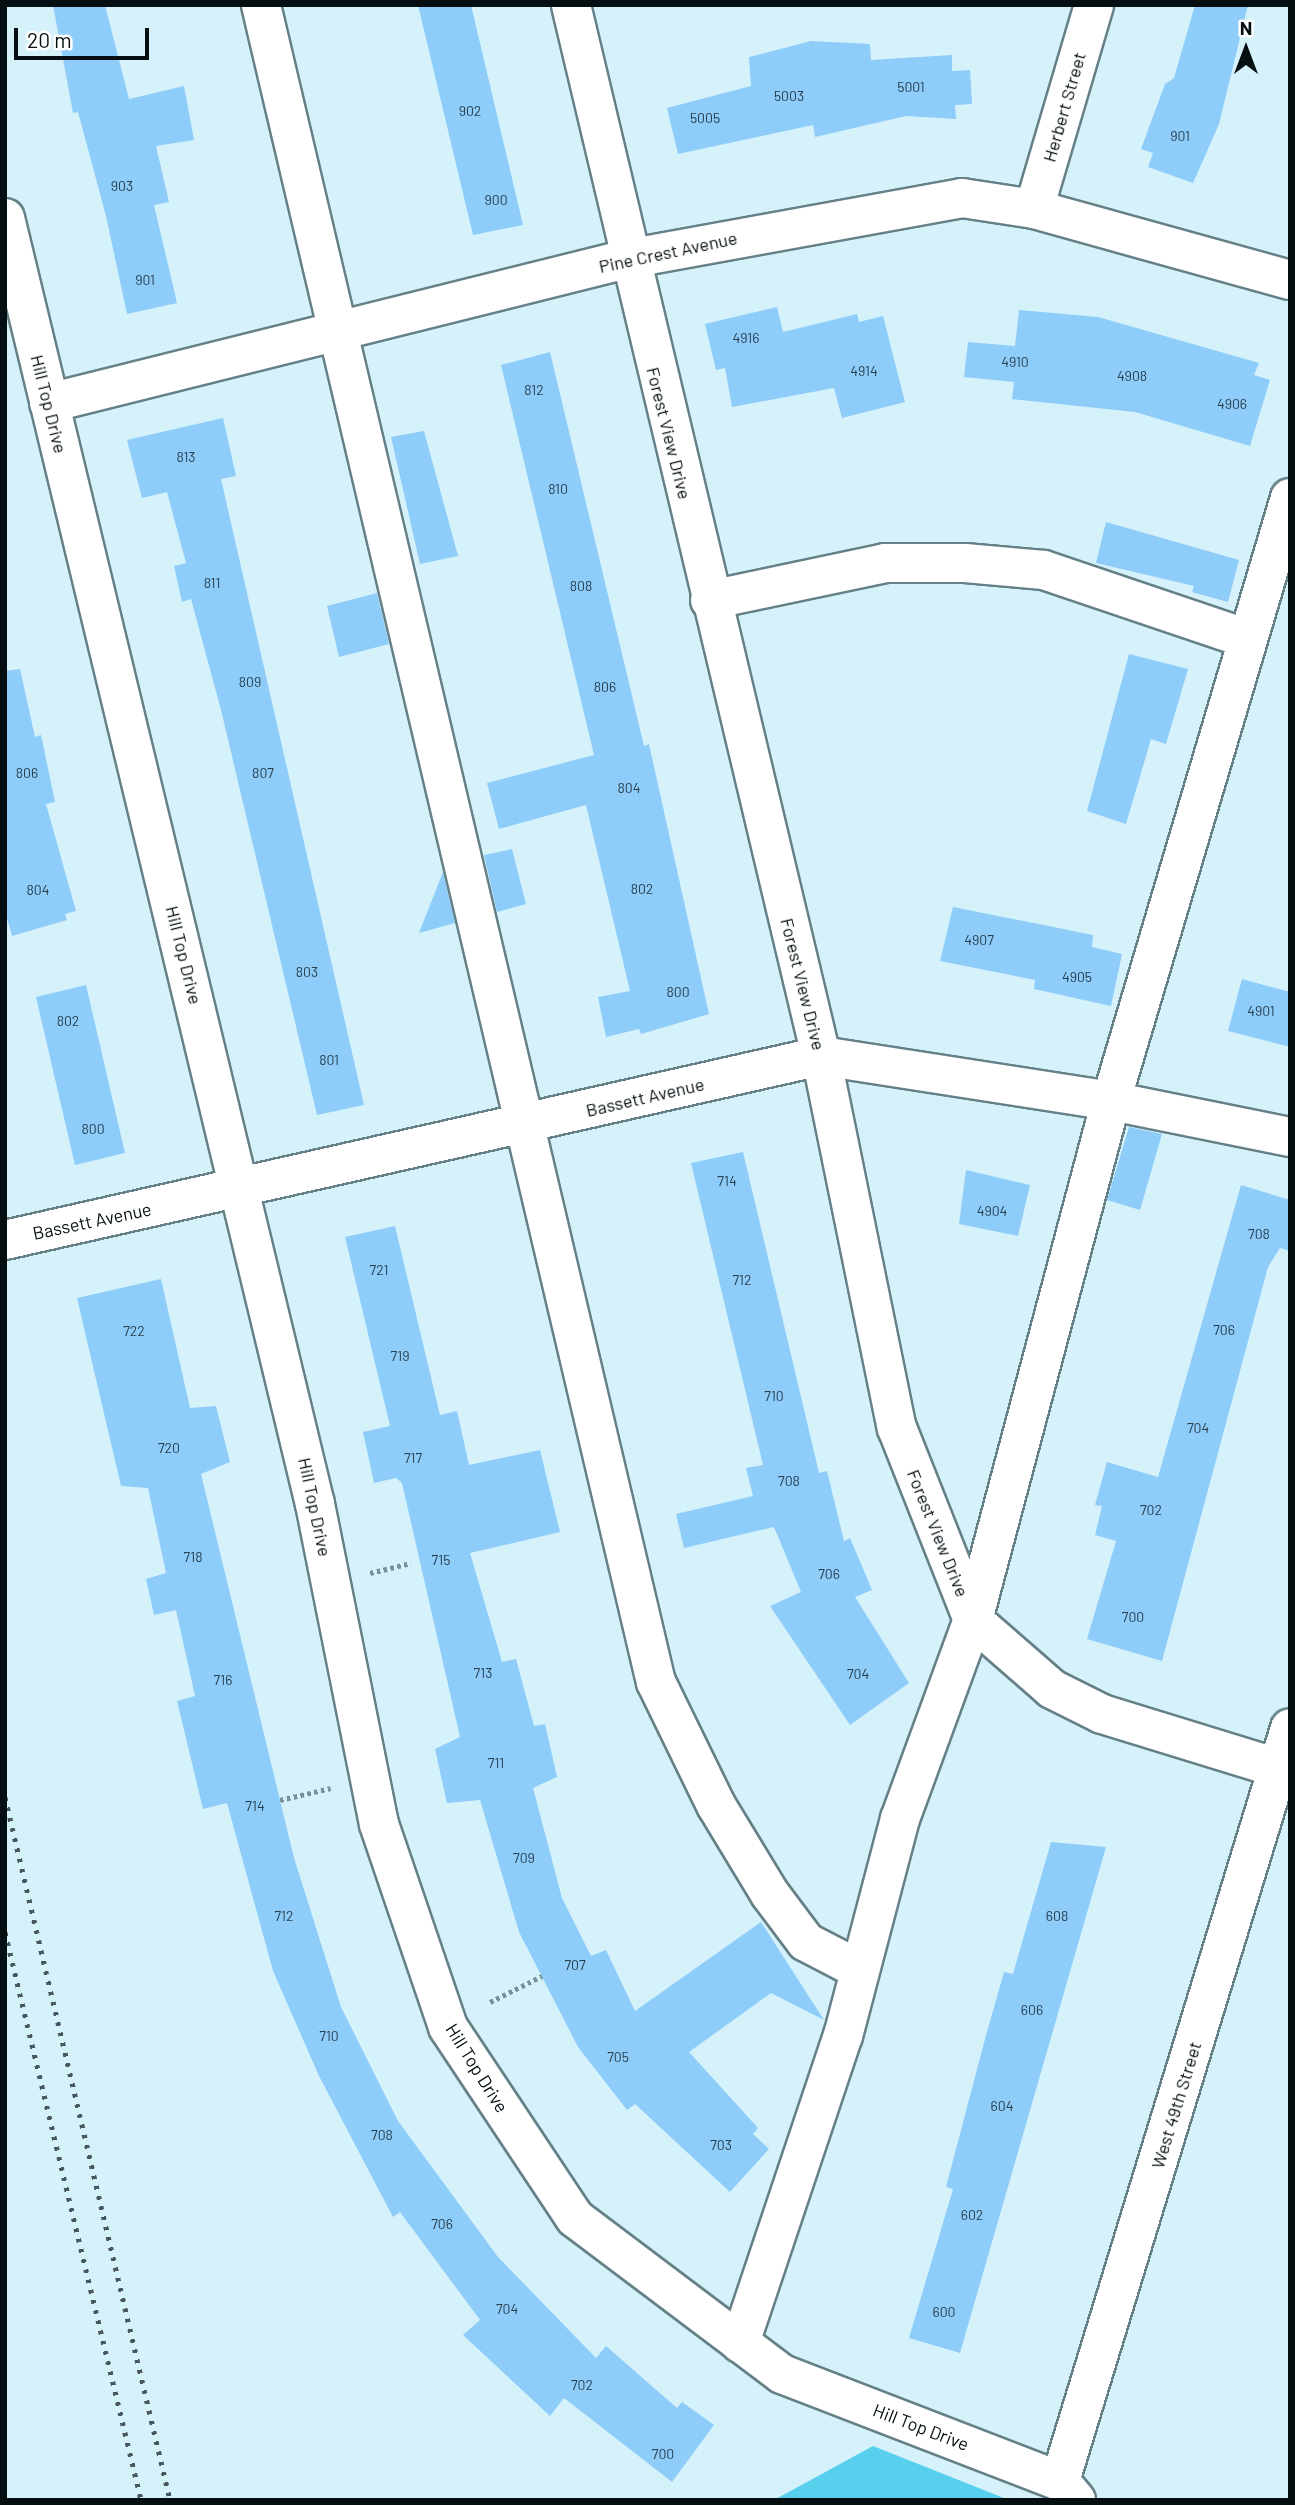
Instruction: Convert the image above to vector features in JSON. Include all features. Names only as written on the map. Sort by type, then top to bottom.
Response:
[{"type":"street","points":[[261,5],[656,1682],[716,1805],[770,1894],[806,1942],[858,1969]]},
{"type":"street","name":"Forest View Drive","points":[[571,5],[627,259],[821,1056],[897,1428],[972,1620],[1052,1689],[1102,1714],[1278,1768]]},
{"type":"street","name":"Herbert Street","points":[[1034,209],[1094,5]]},
{"type":"street","name":"Pine Crest Avenue","points":[[49,403],[627,259],[962,198],[1034,209],[1290,280]]},
{"type":"street","name":"Hill Top Drive","points":[[5,218],[241,1188],[315,1504],[379,1824],[449,2027],[575,2218],[740,2343],[782,2374],[1068,2490]]},
{"type":"street","points":[[740,2343],[843,2036],[858,1969],[900,1819],[972,1620],[1111,1101],[1290,498]]},
{"type":"street","points":[[710,600],[885,564],[965,563],[1044,570],[1248,639]]},
{"type":"street","name":"Bassett Avenue","points":[[5,1240],[821,1056],[1111,1101],[1290,1137]]},
{"type":"street","name":"West 49th Street","points":[[1068,2490],[1290,1728]]},
{"type":"path","points":[[370,1574],[411,1563]]},
{"type":"path","points":[[280,1800],[334,1788]]},
{"type":"path","points":[[490,2002],[542,1976]]},
{"type":"shaded area","points":[[873,2446],[1009,2500],[774,2500]]},
{"type":"building","points":[[53,5],[105,5],[129,99],[184,86],[194,140],[156,146],[169,202],[154,205],[177,303],[127,314],[106,216],[78,112],[73,113]]},
{"type":"building","points":[[418,5],[471,5],[523,225],[473,235]]},
{"type":"building","points":[[1195,5],[1248,5],[1219,124],[1193,183],[1148,167],[1153,153],[1141,149],[1165,84],[1174,78]]},
{"type":"building","points":[[811,41],[870,44],[871,60],[952,55],[952,71],[970,70],[972,104],[955,105],[956,119],[906,116],[815,137],[813,125],[678,154],[667,108],[751,86],[749,57]]},
{"type":"building","points":[[777,307],[783,332],[857,314],[859,322],[883,316],[905,402],[842,418],[834,388],[732,407],[725,368],[716,370],[705,324]]},
{"type":"building","points":[[1019,310],[1098,317],[1259,363],[1254,375],[1270,380],[1250,446],[1135,412],[1012,399],[1014,382],[964,377],[968,342],[1015,346]]},
{"type":"building","points":[[550,352],[644,746],[649,744],[709,1014],[641,1034],[639,1029],[606,1037],[598,997],[630,991],[586,805],[499,829],[487,783],[594,755],[501,365]]},
{"type":"building","points":[[223,418],[236,476],[221,479],[364,1105],[317,1115],[221,710],[191,599],[182,602],[174,566],[186,563],[167,492],[142,498],[127,440]]},
{"type":"building","points":[[424,431],[458,556],[420,564],[391,437]]},
{"type":"building","points":[[1106,522],[1239,560],[1228,602],[1192,592],[1194,586],[1096,563]]},
{"type":"building","points":[[377,593],[389,644],[339,657],[327,606]]},
{"type":"building","points":[[1129,654],[1188,669],[1166,744],[1151,739],[1126,824],[1087,811]]},
{"type":"building","points":[[20,669],[35,737],[41,735],[55,802],[46,804],[76,911],[65,914],[67,920],[12,936],[5,911],[5,671]]},
{"type":"building","points":[[512,849],[526,904],[497,912],[484,855]]},
{"type":"building","points":[[443,872],[455,923],[419,933]]},
{"type":"building","points":[[953,907],[1093,935],[1092,947],[1122,954],[1111,1006],[1034,989],[1035,980],[940,961]]},
{"type":"building","points":[[1242,979],[1290,992],[1290,1047],[1228,1031]]},
{"type":"building","points":[[86,985],[125,1153],[75,1165],[36,997]]},
{"type":"building","points":[[1129,1127],[1162,1134],[1140,1210],[1107,1200]]},
{"type":"building","points":[[743,1152],[819,1473],[827,1471],[844,1541],[850,1538],[872,1590],[855,1597],[909,1683],[850,1725],[770,1606],[801,1592],[774,1527],[684,1548],[676,1514],[753,1496],[746,1468],[763,1465],[691,1163]]},
{"type":"building","points":[[966,1170],[1030,1185],[1018,1236],[959,1224]]},
{"type":"building","points":[[1241,1185],[1290,1200],[1290,1251],[1280,1248],[1268,1267],[1162,1661],[1087,1639],[1116,1541],[1095,1535],[1102,1506],[1095,1505],[1107,1462],[1158,1477]]},
{"type":"building","points":[[395,1226],[440,1415],[457,1411],[469,1465],[540,1450],[560,1532],[470,1553],[502,1662],[516,1659],[534,1726],[545,1724],[557,1777],[533,1788],[562,1898],[591,1956],[606,1950],[635,2011],[761,1922],[824,2020],[771,1993],[689,2052],[758,2128],[753,2134],[769,2149],[730,2192],[635,2104],[627,2110],[578,2047],[519,1932],[480,1800],[447,1803],[435,1749],[460,1737],[402,1483],[396,1478],[374,1483],[363,1432],[390,1426],[345,1237]]},
{"type":"building","points":[[161,1279],[190,1408],[216,1406],[230,1462],[201,1474],[294,1858],[341,2007],[398,2121],[498,2257],[596,2358],[606,2346],[677,2408],[682,2402],[714,2425],[672,2482],[564,2398],[550,2416],[463,2335],[480,2320],[400,2212],[393,2217],[319,2076],[273,1971],[227,1803],[203,1809],[177,1701],[195,1696],[176,1610],[154,1615],[146,1579],[166,1573],[148,1488],[121,1486],[77,1298]]},
{"type":"building","points":[[1051,1842],[1106,1847],[960,2353],[909,2338],[953,2189],[946,2187],[1004,1972],[1013,1974]]},
{"type":"railway","points":[[5,1797],[170,2500]]},
{"type":"railway","points":[[5,1932],[141,2500]]}]
